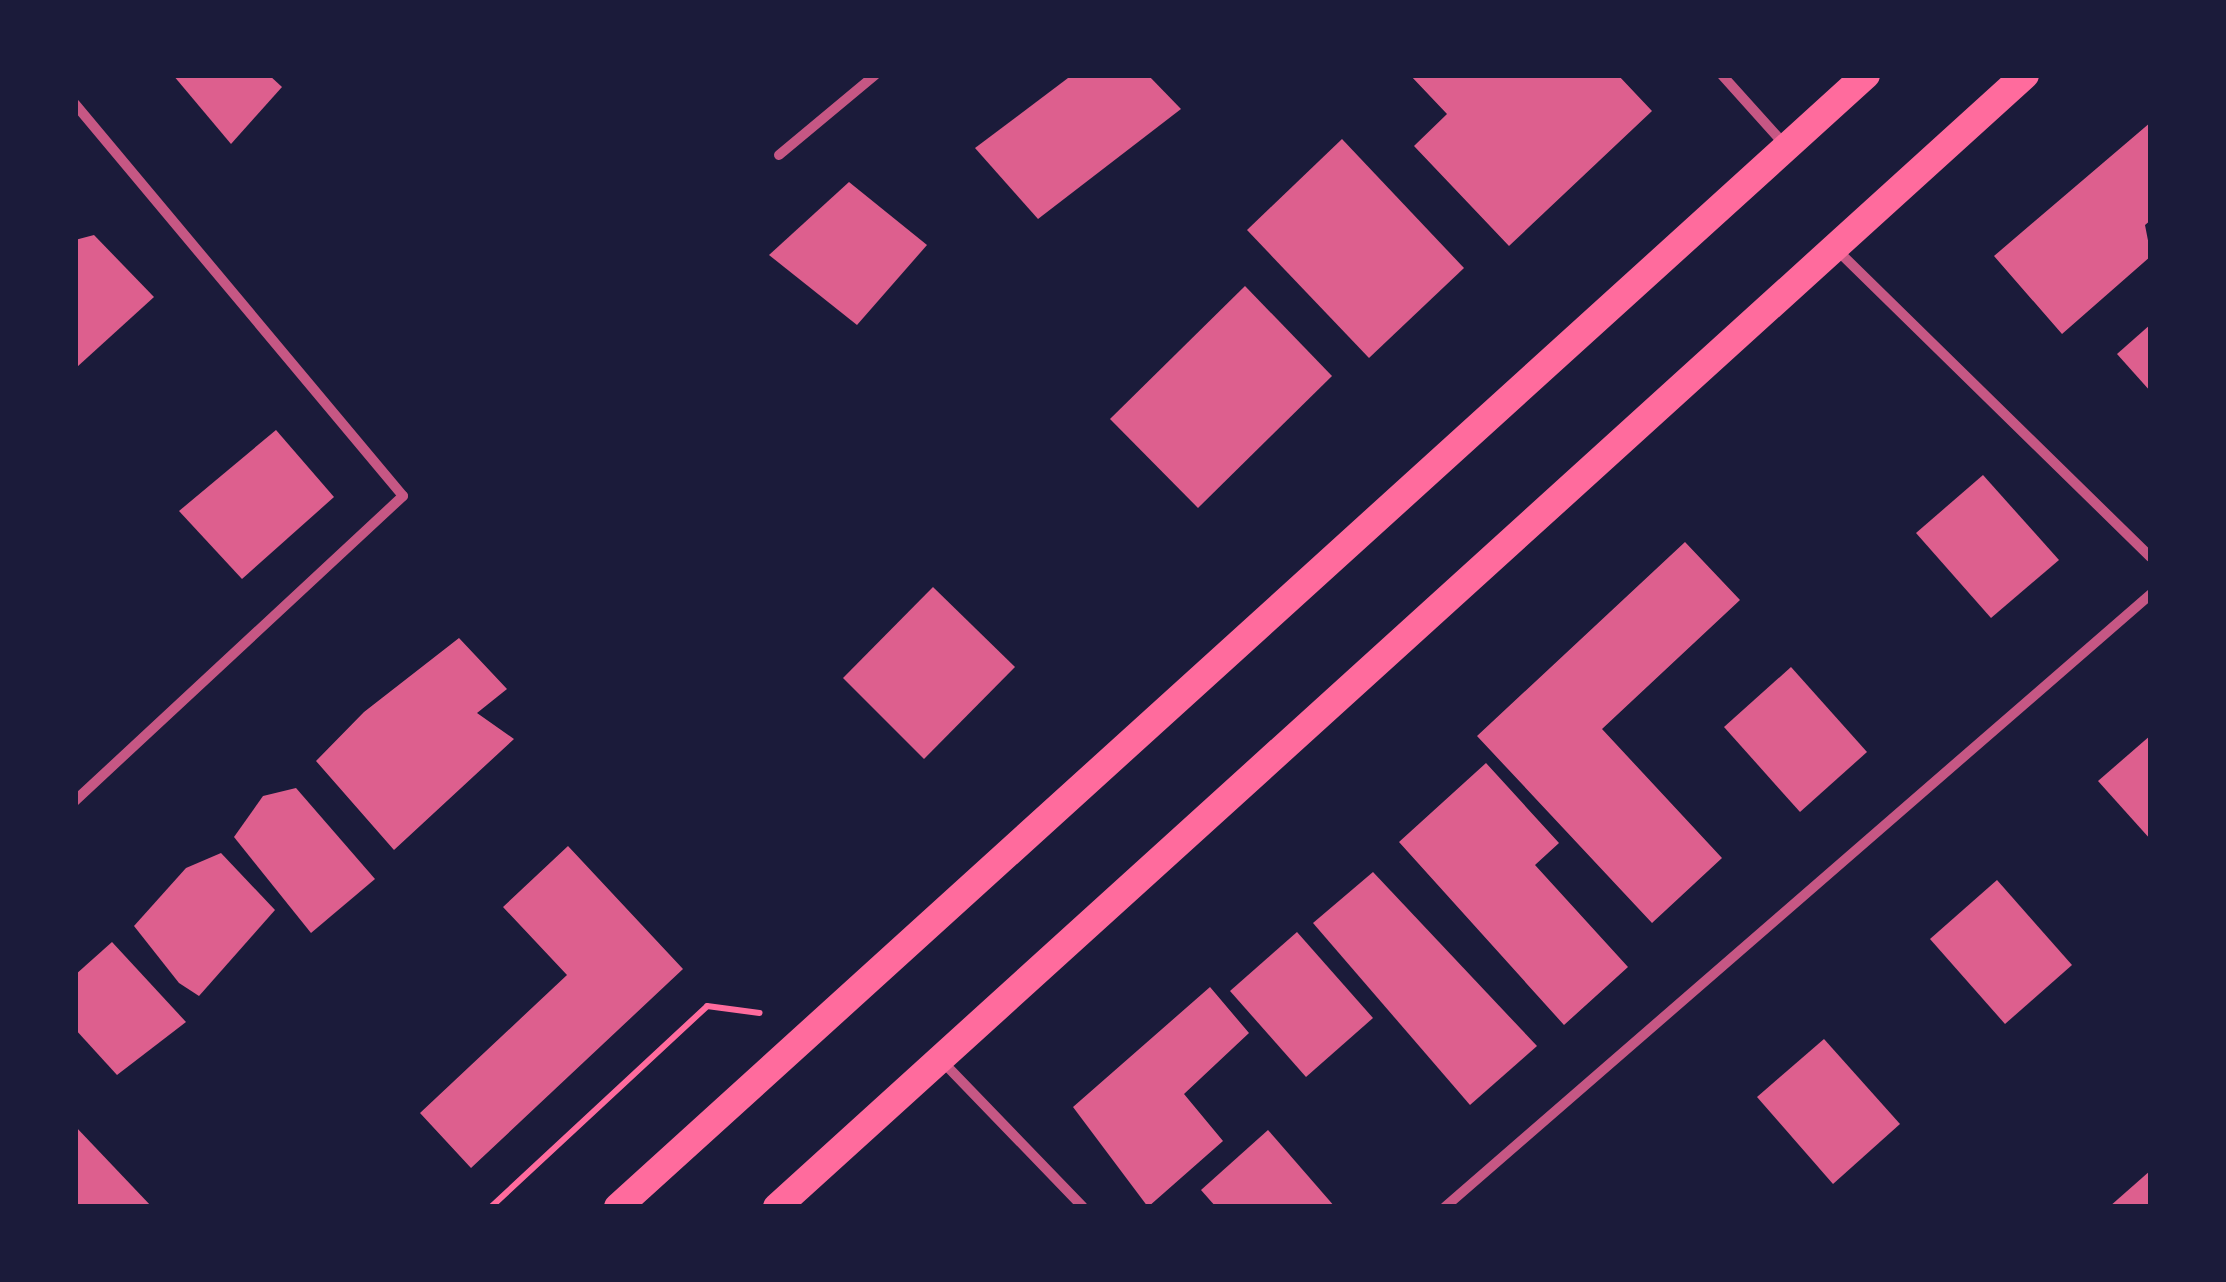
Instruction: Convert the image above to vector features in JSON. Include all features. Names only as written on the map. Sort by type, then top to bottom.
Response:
[{"type":"highway","points":[[618,1207],[1866,75]]},
{"type":"highway","points":[[777,1207],[2025,75]]},
{"type":"street","points":[[779,155],[875,75]]},
{"type":"street","points":[[1722,75],[1787,147]]},
{"type":"street","points":[[75,104],[403,496],[75,801]]},
{"type":"street","points":[[1835,248],[2151,557]]},
{"type":"street","points":[[1445,1207],[2151,594]]},
{"type":"street","points":[[940,1059],[1082,1207]]},
{"type":"path","points":[[490,1207],[706,1006],[766,1014]]},
{"type":"building","points":[[173,75],[269,75],[282,87],[231,144]]},
{"type":"building","points":[[1072,75],[1148,75],[1181,109],[1038,219],[975,148]]},
{"type":"building","points":[[1410,75],[1618,75],[1652,111],[1509,246],[1414,146],[1447,114]]},
{"type":"building","points":[[2151,122],[2151,220],[2145,225],[2151,256],[2062,334],[1994,256]]},
{"type":"building","points":[[1342,139],[1464,268],[1369,358],[1247,230]]},
{"type":"building","points":[[849,182],[927,245],[857,325],[769,255]]},
{"type":"building","points":[[94,235],[154,297],[77,367],[75,240]]},
{"type":"building","points":[[1245,286],[1332,376],[1198,508],[1110,419]]},
{"type":"building","points":[[2151,324],[2151,392],[2117,354]]},
{"type":"building","points":[[276,430],[334,497],[242,579],[179,511]]},
{"type":"building","points":[[1983,475],[2059,560],[1991,618],[1916,533]]},
{"type":"building","points":[[1685,542],[1740,600],[1602,729],[1722,858],[1652,923],[1477,736]]},
{"type":"building","points":[[933,587],[1015,667],[924,759],[843,678]]},
{"type":"building","points":[[459,638],[507,689],[477,713],[514,739],[394,850],[316,761],[364,712]]},
{"type":"building","points":[[1791,667],[1867,752],[1800,812],[1724,727]]},
{"type":"building","points":[[2151,735],[2151,840],[2098,781]]},
{"type":"building","points":[[1486,763],[1559,843],[1535,865],[1628,967],[1564,1025],[1399,842]]},
{"type":"building","points":[[296,788],[375,879],[311,933],[234,837],[263,796]]},
{"type":"building","points":[[568,846],[683,969],[471,1168],[420,1113],[567,975],[503,907]]},
{"type":"building","points":[[221,853],[275,910],[199,996],[179,983],[134,926],[186,868]]},
{"type":"building","points":[[1373,872],[1537,1046],[1470,1105],[1313,923]]},
{"type":"building","points":[[1997,880],[2072,965],[2005,1024],[1930,939]]},
{"type":"building","points":[[1297,932],[1373,1018],[1306,1077],[1230,991]]},
{"type":"building","points":[[112,942],[186,1022],[117,1075],[75,1029],[75,975]]},
{"type":"building","points":[[1210,987],[1249,1033],[1184,1094],[1223,1141],[1148,1207],[1073,1107]]},
{"type":"building","points":[[1824,1039],[1900,1124],[1833,1184],[1757,1097]]},
{"type":"building","points":[[75,1126],[152,1207],[75,1207]]},
{"type":"building","points":[[1268,1130],[1335,1207],[1216,1207],[1201,1190]]},
{"type":"building","points":[[2151,1170],[2151,1207],[2109,1207]]}]
